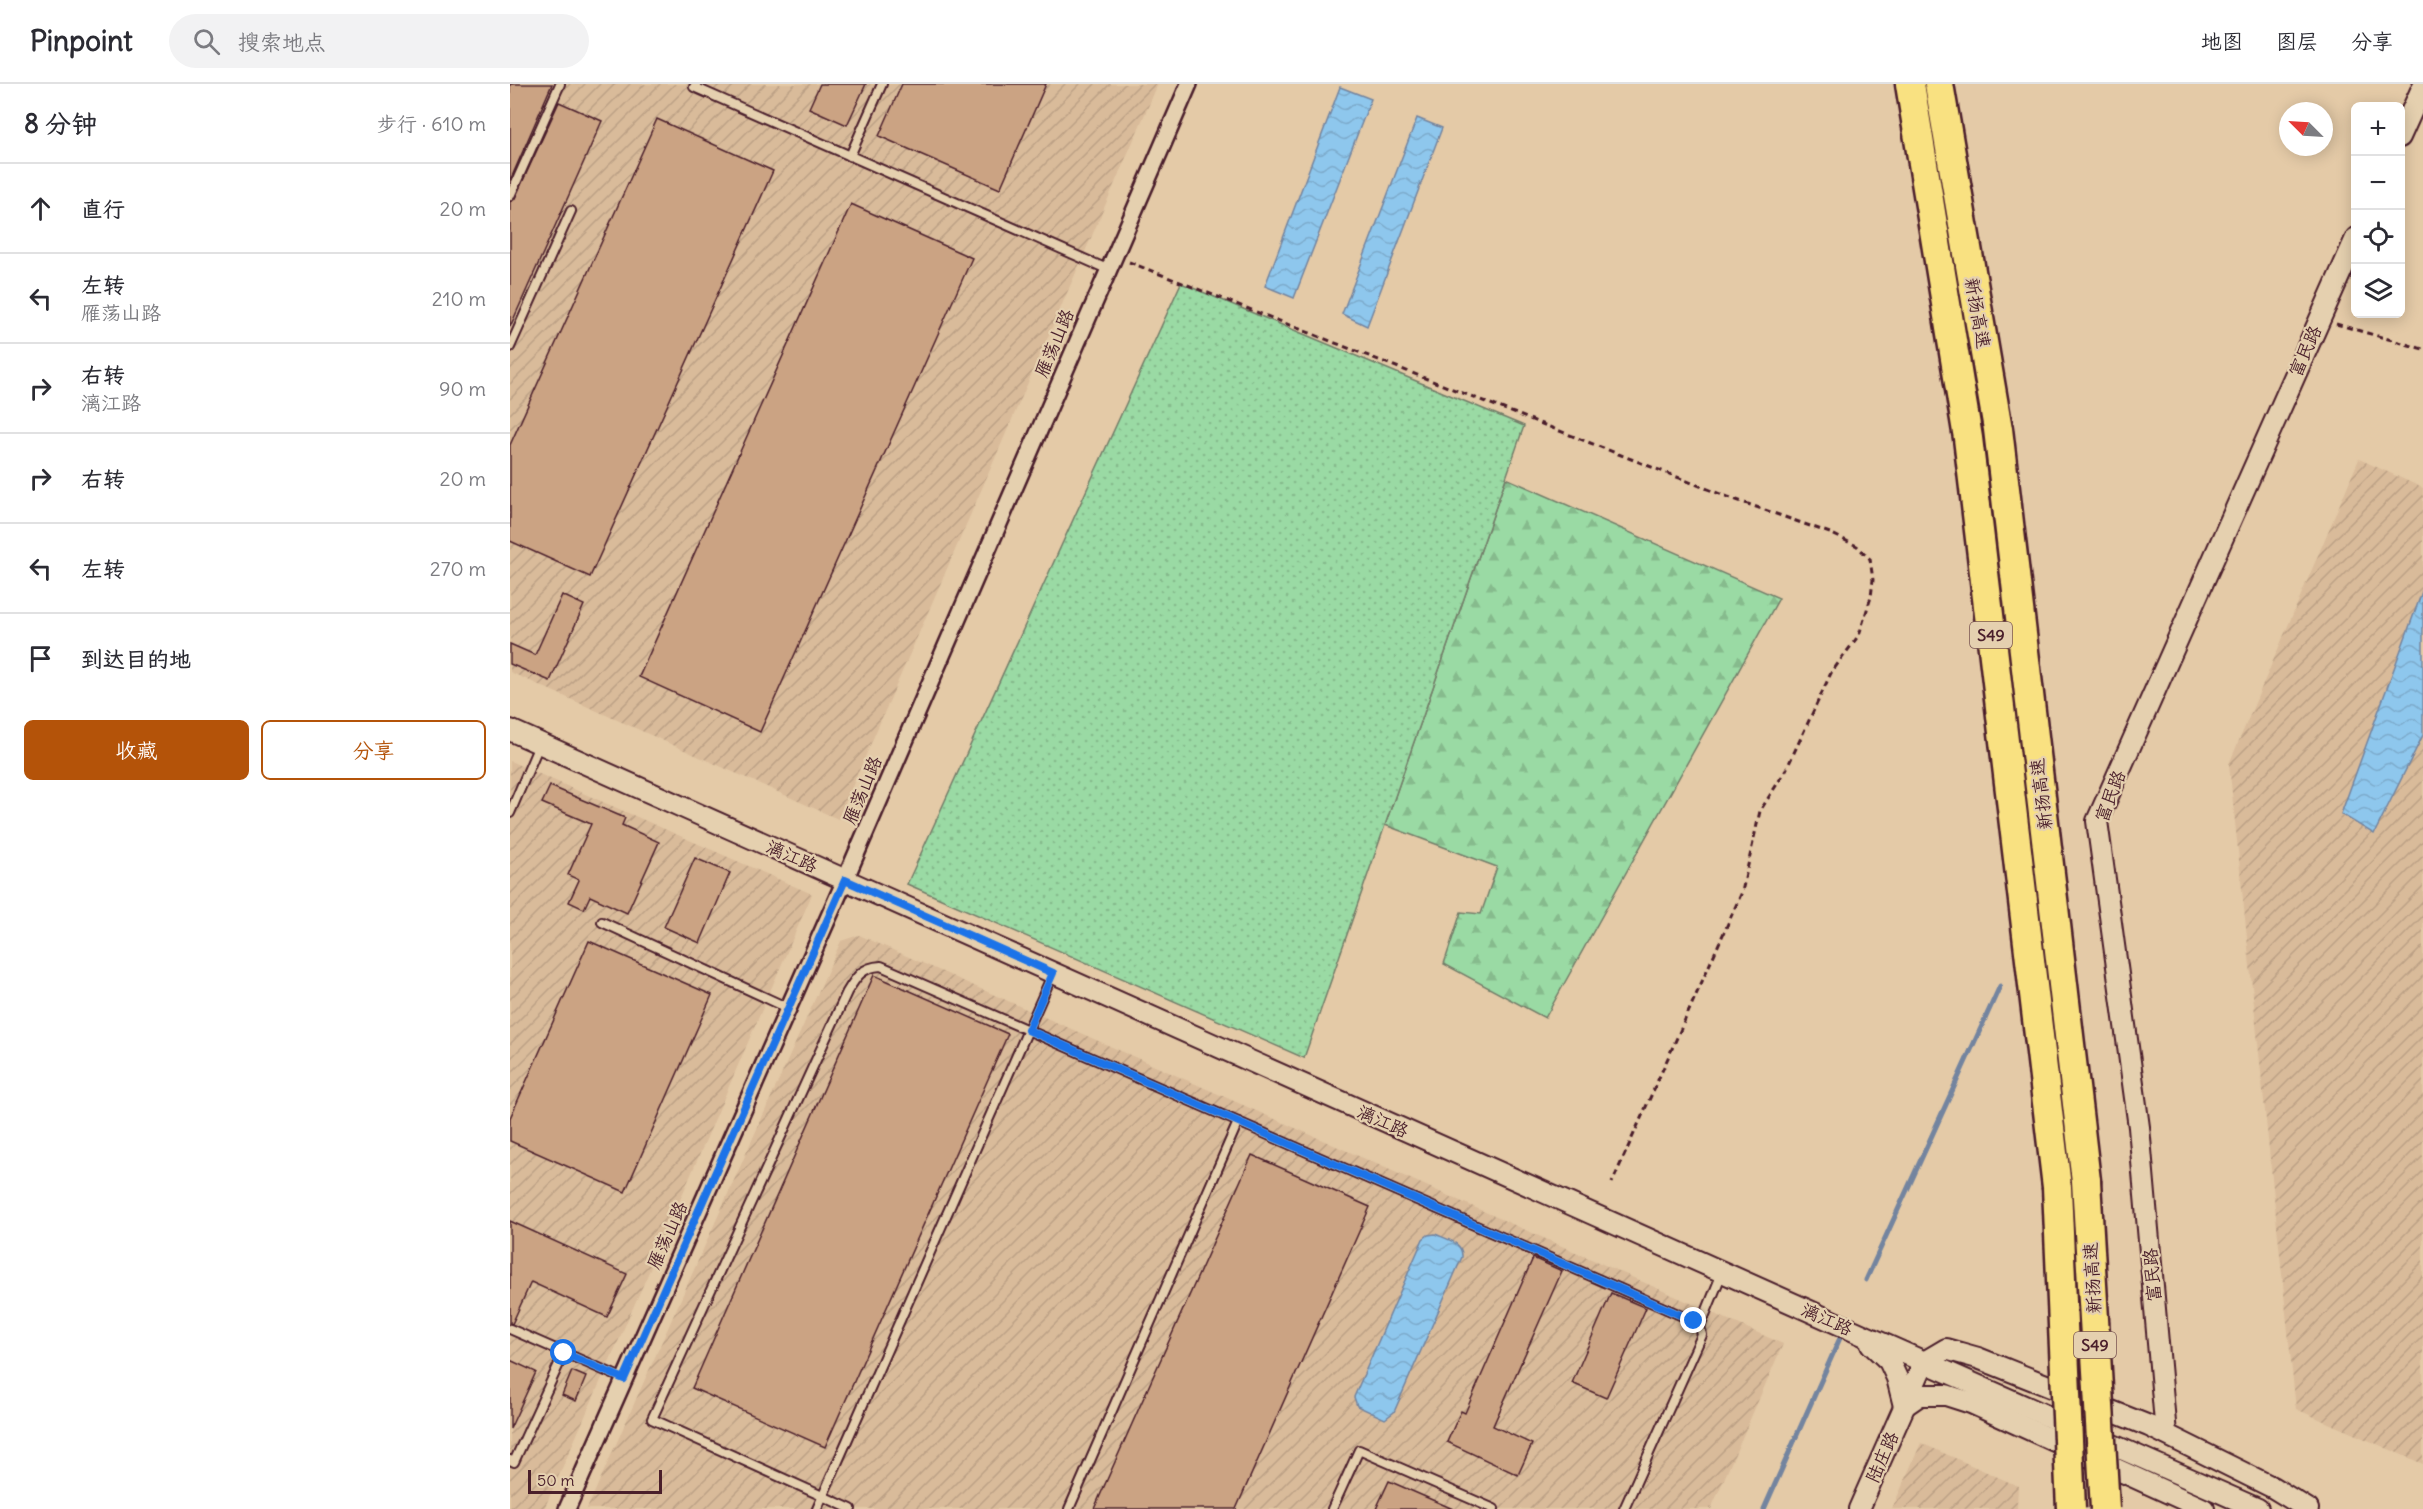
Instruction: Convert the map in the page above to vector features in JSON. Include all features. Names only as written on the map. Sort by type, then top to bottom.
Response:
[{"type":"highway","name":"新扬高速","points":[[1910,84],[1968,438],[2057,1188],[2071,1509]]},
{"type":"highway","name":"新扬高速","points":[[1939,84],[1998,429],[2086,1181],[2105,1509]]},
{"type":"street","name":"雁荡山路","points":[[567,1509],[845,880],[1110,262],[1189,84]]},
{"type":"street","points":[[2405,126],[2423,86]]},
{"type":"street","name":"富民路","points":[[2166,1434],[2139,1127],[2097,821],[2351,247]]},
{"type":"street","name":"漓江路","points":[[510,730],[2258,1509]]},
{"type":"street","points":[[1861,1334],[1889,1361],[1897,1378],[1904,1406],[1920,1395],[1954,1397],[2176,1503],[2204,1509]]},
{"type":"street","points":[[1924,1362],[1946,1349],[1988,1362],[2166,1434],[2272,1487],[2308,1509]]},
{"type":"street","name":"陆庄路","points":[[1859,1509],[1924,1362]]},
{"type":"lane","points":[[510,196],[560,84]]},
{"type":"lane","points":[[696,84],[694,87],[850,156],[1110,262]]},
{"type":"lane","points":[[850,156],[882,84]]},
{"type":"lane","points":[[510,347],[571,211]]},
{"type":"lane","points":[[510,813],[540,743]]},
{"type":"lane","points":[[602,922],[788,1008]]},
{"type":"lane","points":[[851,1509],[652,1419],[847,992],[861,972],[870,966],[891,969],[1694,1321],[1700,1327],[1702,1335],[1624,1509]]},
{"type":"lane","points":[[817,1509],[1053,973]]},
{"type":"lane","points":[[1069,1509],[1238,1122]]},
{"type":"lane","points":[[1700,1327],[1723,1272]]},
{"type":"lane","points":[[510,1329],[624,1379]]},
{"type":"lane","points":[[510,1460],[514,1462],[564,1353]]},
{"type":"lane","points":[[1332,1509],[1359,1450],[1494,1509]]},
{"type":"path","points":[[1110,262],[1728,497],[1830,533],[1857,546],[1870,559],[1873,580],[1871,597],[1859,635],[1831,673],[1786,770],[1760,811],[1742,892],[1612,1183]]},
{"type":"path","points":[[2320,319],[2423,349]]},
{"type":"shaded area","points":[[510,84],[1158,84],[838,819],[510,672]]},
{"type":"shaded area","points":[[2359,459],[2423,488],[2423,1464],[2296,1409],[2229,764]]},
{"type":"shaded area","points":[[510,761],[812,894],[544,1509],[510,1509]]},
{"type":"shaded area","points":[[859,935],[1783,1344],[1711,1509],[587,1509],[841,941]]},
{"type":"shaded area","points":[[1921,1443],[2018,1486],[2017,1509],[1892,1509]]},
{"type":"green space","points":[[1181,283],[1524,426],[1304,1058],[907,884]]},
{"type":"green space","points":[[1506,478],[1779,598],[1545,1018],[1444,964],[1461,912],[1481,914],[1497,867],[1385,825]]},
{"type":"water","points":[[1340,87],[1371,99],[1294,298],[1265,286]]},
{"type":"water","points":[[1417,118],[1442,128],[1367,326],[1342,314]]},
{"type":"water","points":[[2423,589],[2423,735],[2374,834],[2341,814]]},
{"type":"water","points":[[1435,1234],[1457,1244],[1462,1257],[1394,1412],[1385,1419],[1357,1406],[1354,1397],[1423,1239]]},
{"type":"building","points":[[510,84],[552,84],[510,181]]},
{"type":"building","points":[[820,84],[866,84],[847,125],[809,108]]},
{"type":"building","points":[[902,84],[1046,84],[1000,189],[879,136]]},
{"type":"building","points":[[559,102],[602,121],[510,327],[510,202],[515,198]]},
{"type":"building","points":[[657,119],[773,171],[590,577],[510,541],[510,445]]},
{"type":"building","points":[[851,204],[972,258],[760,732],[639,677]]},
{"type":"building","points":[[562,595],[584,605],[550,681],[510,664],[510,644],[535,655]]},
{"type":"building","points":[[550,786],[625,818],[622,825],[659,842],[627,913],[590,896],[584,909],[569,902],[579,880],[568,875],[591,824],[542,803]]},
{"type":"building","points":[[695,858],[730,873],[700,943],[664,927]]},
{"type":"building","points":[[589,941],[712,995],[625,1192],[510,1141],[510,1118]]},
{"type":"building","points":[[874,975],[1008,1034],[825,1447],[692,1388]]},
{"type":"building","points":[[1252,1155],[1370,1207],[1236,1509],[1094,1509]]},
{"type":"building","points":[[510,1221],[627,1274],[607,1317],[531,1282],[512,1324],[510,1323]]},
{"type":"building","points":[[1533,1258],[1562,1271],[1493,1426],[1532,1444],[1518,1475],[1447,1442],[1461,1411],[1465,1413]]},
{"type":"building","points":[[1611,1293],[1646,1308],[1606,1398],[1572,1383]]},
{"type":"building","points":[[510,1360],[536,1372],[510,1429]]},
{"type":"building","points":[[572,1371],[586,1377],[576,1401],[562,1395]]},
{"type":"building","points":[[1389,1481],[1453,1509],[1376,1509]]},
{"type":"waterway","points":[[1866,1280],[2000,986]]},
{"type":"waterway","points":[[1764,1509],[1840,1338]]},
{"type":"route","points":[[564,1353],[624,1379],[845,880],[1053,973],[1028,1030],[1694,1321]]}]
